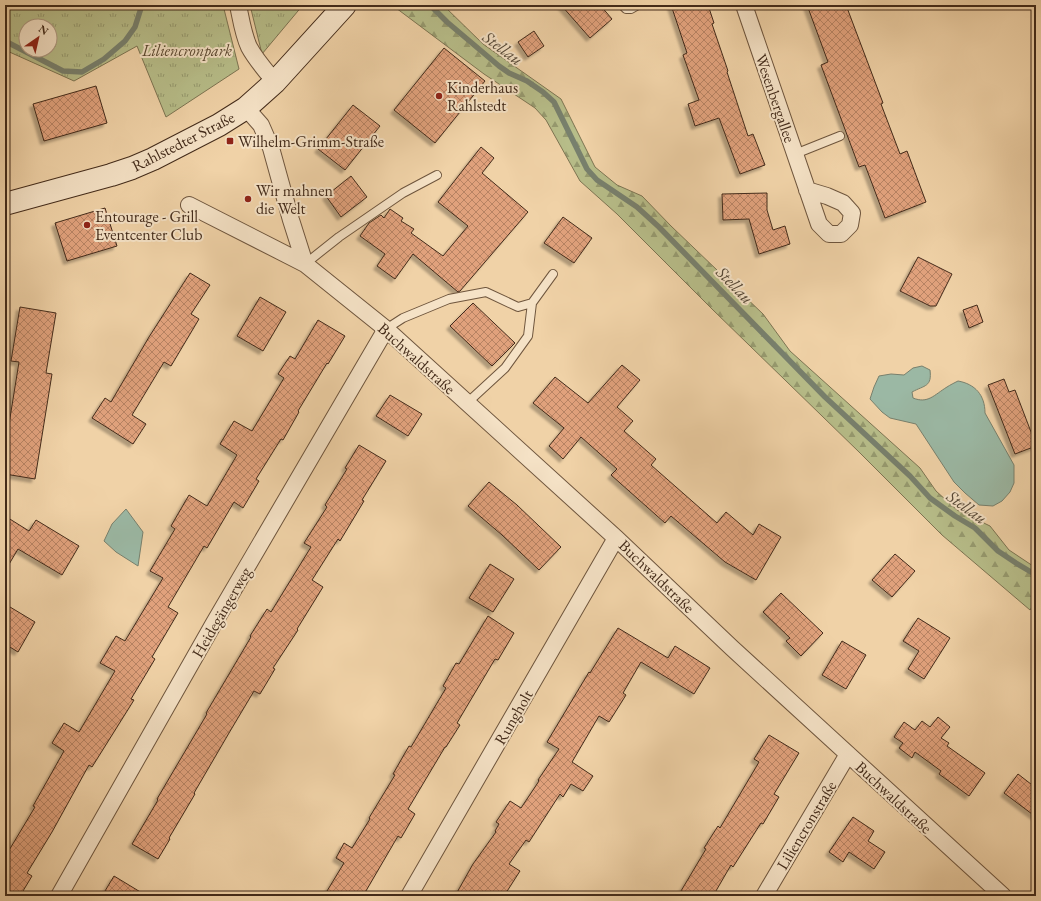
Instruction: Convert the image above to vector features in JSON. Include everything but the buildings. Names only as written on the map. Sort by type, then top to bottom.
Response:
[{"type":"main road","name":"Rahlstedter Straße","points":[[5,204],[111,175],[146,162],[211,130],[246,108],[275,82],[345,5]]},
{"type":"street","points":[[238,5],[249,46],[258,62],[275,82]]},
{"type":"street","name":"Wesenbergallee","points":[[744,5],[808,190]]},
{"type":"street","points":[[246,108],[261,125],[271,148],[305,264]]},
{"type":"street","name":"Buchwaldstraße","points":[[189,205],[305,264],[386,329],[616,538],[732,648],[1003,896]]},
{"type":"street","name":"Heidegängerweg","points":[[59,896],[214,623],[386,329]]},
{"type":"street","name":"Rungholt","points":[[409,896],[616,538]]},
{"type":"street","name":"Liliencronstraße","points":[[764,896],[848,754]]},
{"type":"lane","points":[[622,5],[626,9],[631,9],[638,5]]},
{"type":"lane","points":[[795,154],[840,136]]},
{"type":"lane","points":[[305,264],[339,237],[403,193],[437,176]]},
{"type":"lane","points":[[468,403],[505,368],[528,336],[532,302],[553,274]]},
{"type":"lane","points":[[386,329],[403,318],[449,299],[486,292],[518,307],[532,302]]},
{"type":"green space","name":"Liliencronpark","points":[[5,5],[223,5],[239,69],[166,117],[137,46],[74,81],[23,58],[58,58],[58,18],[18,18],[18,56],[5,50]]},
{"type":"green space","points":[[250,5],[303,5],[262,54]]},
{"type":"green space","points":[[392,5],[443,5],[483,44],[561,99],[595,167],[617,185],[642,196],[671,226],[763,314],[790,351],[920,468],[936,491],[957,510],[990,526],[1009,550],[1036,568],[1036,601],[1030,610],[942,535],[617,214],[580,181],[546,120],[535,108],[484,74]]},
{"type":"shaded area","points":[[922,366],[930,370],[930,380],[927,385],[912,392],[913,398],[923,400],[931,398],[958,381],[964,382],[974,388],[981,396],[985,407],[985,413],[1014,465],[1014,483],[1010,492],[1002,501],[993,506],[979,505],[954,482],[916,424],[890,418],[870,399],[879,376],[891,374],[904,375],[913,368]]},
{"type":"shaded area","points":[[126,509],[143,532],[138,566],[116,552],[104,541],[112,524]]},
{"type":"waterway","points":[[5,41],[63,71],[82,72],[104,59],[125,41],[135,27],[142,5]]},
{"type":"waterway","name":"Stellau","points":[[430,5],[447,22],[499,66],[509,73],[527,81],[554,102],[587,169],[597,180],[637,207],[659,227],[825,397],[910,476],[930,498],[975,528],[998,551],[1036,575]]},
{"type":"place","name":"Kinderhaus Rahlstedt","points":[[439,96]]},
{"type":"place","name":"Wilhelm-Grimm-Straße","points":[[230,141]]},
{"type":"place","name":"Wir mahnen die Welt","points":[[248,199]]},
{"type":"place","name":"Entourage - Grill Eventcenter Club","points":[[87,225]]}]
